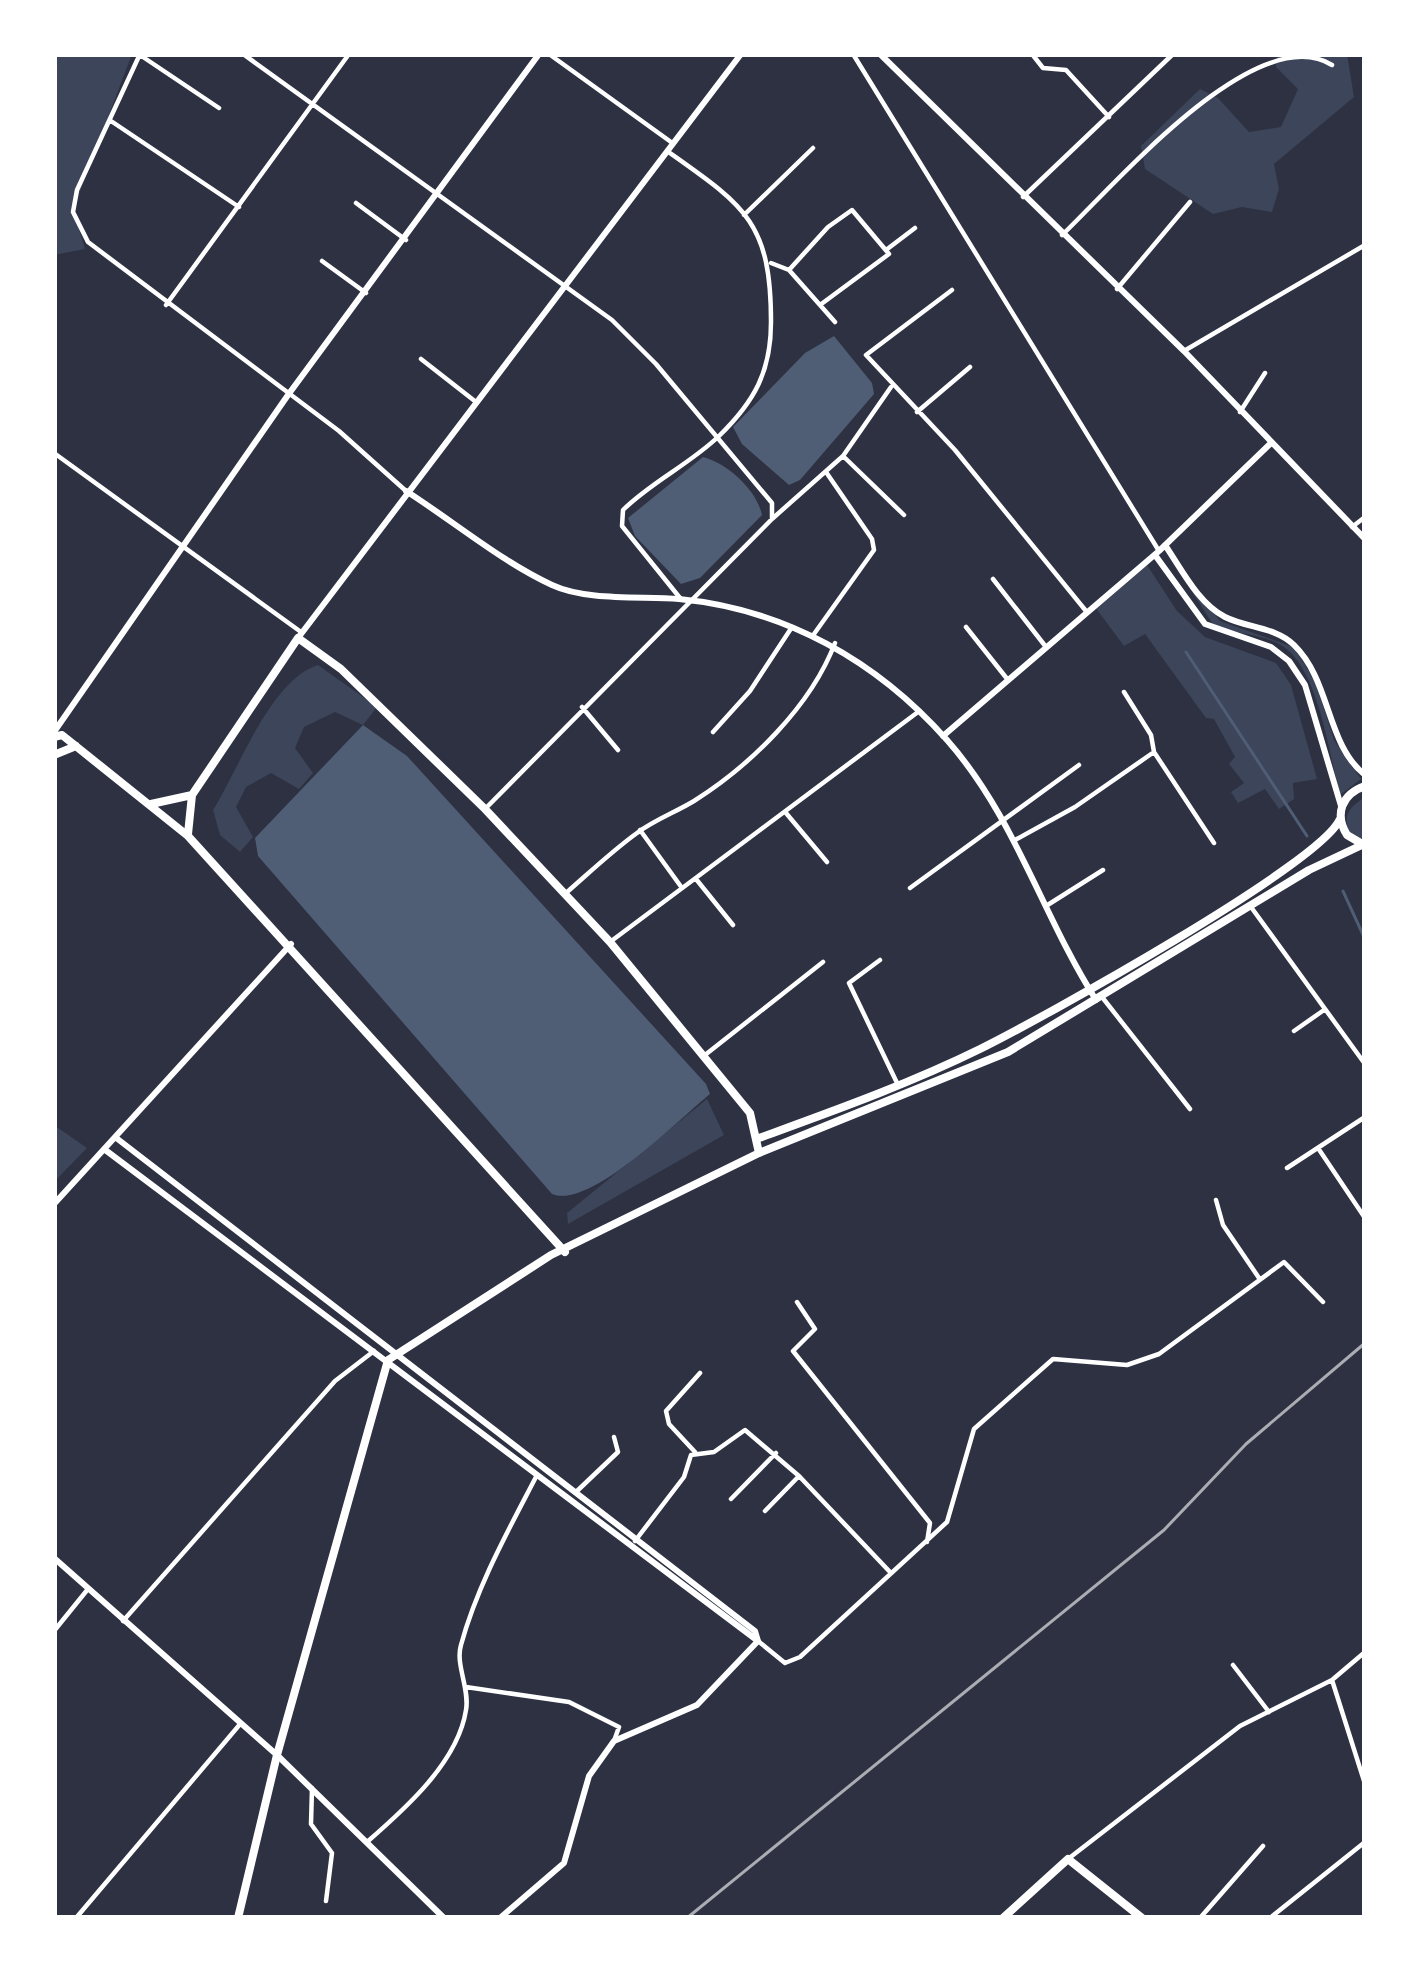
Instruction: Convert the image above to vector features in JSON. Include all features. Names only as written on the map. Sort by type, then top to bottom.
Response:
[{"type":"main road","points":[[188,836],[192,795],[300,635],[485,809],[610,942],[750,1113],[759,1153]]},
{"type":"main road","points":[[54,734],[62,735],[188,836],[562,1247]]},
{"type":"main road","points":[[54,755],[76,746]]},
{"type":"main road","points":[[1364,845],[1347,835],[1340,819],[1341,806],[1365,786]]},
{"type":"main road","points":[[151,804],[192,795]]},
{"type":"main road","points":[[759,1138],[982,1048],[1255,892],[1322,844],[1340,819]]},
{"type":"main road","points":[[238,1918],[278,1755],[393,1357],[562,1247],[759,1153],[1008,1052],[1324,862],[1364,845]]},
{"type":"main road","points":[[1003,1918],[1068,1859],[1142,1918]]},
{"type":"street","points":[[219,109],[140,54],[77,190],[75,221],[88,242],[339,431],[406,491],[554,586],[694,601],[835,643],[943,736],[1004,818],[1088,987],[1190,1109]]},
{"type":"street","points":[[166,305],[349,54]]},
{"type":"street","points":[[54,734],[288,395],[539,54]]},
{"type":"street","points":[[549,54],[672,142]]},
{"type":"street","points":[[54,453],[300,635],[741,54]]},
{"type":"street","points":[[853,54],[1204,624],[1280,652],[1298,673],[1341,806]]},
{"type":"street","points":[[1032,54],[1043,68],[1066,70],[1109,117]]},
{"type":"street","points":[[1023,197],[1173,54]]},
{"type":"street","points":[[248,55],[612,320],[772,503],[772,519]]},
{"type":"street","points":[[886,56],[1023,197],[1184,351],[1365,539]]},
{"type":"street","points":[[1062,235],[1242,72],[1288,57],[1318,57],[1332,65]]},
{"type":"street","points":[[111,121],[239,207]]},
{"type":"street","points":[[744,215],[813,148]]},
{"type":"street","points":[[667,151],[722,190],[744,215],[771,263],[769,367],[718,437],[622,510],[622,526],[680,599]]},
{"type":"street","points":[[1117,289],[1190,202]]},
{"type":"street","points":[[356,203],[406,240]]},
{"type":"street","points":[[789,271],[828,227],[852,210],[889,254],[820,305]]},
{"type":"street","points":[[886,250],[915,228]]},
{"type":"street","points":[[1184,351],[1364,247]]},
{"type":"street","points":[[322,261],[366,293]]},
{"type":"street","points":[[771,263],[789,271],[835,322]]},
{"type":"street","points":[[952,290],[866,355],[891,387],[956,450],[1086,611]]},
{"type":"street","points":[[421,359],[476,402]]},
{"type":"street","points":[[916,412],[970,367]]},
{"type":"street","points":[[1240,412],[1265,374]]},
{"type":"street","points":[[485,809],[788,503],[843,456],[891,387]]},
{"type":"street","points":[[943,736],[1159,550],[1270,444]]},
{"type":"street","points":[[843,456],[904,515]]},
{"type":"street","points":[[814,634],[874,550],[872,538],[826,472]]},
{"type":"street","points":[[772,503],[788,503]]},
{"type":"street","points":[[1352,527],[1365,517]]},
{"type":"street","points":[[1159,550],[1210,608],[1278,634],[1296,646],[1324,691],[1348,758],[1365,775]]},
{"type":"street","points":[[993,579],[1046,647]]},
{"type":"street","points":[[713,732],[750,692],[792,627]]},
{"type":"street","points":[[966,627],[1008,680]]},
{"type":"street","points":[[566,893],[640,830],[697,799],[756,749],[800,706],[824,671],[835,643]]},
{"type":"street","points":[[1124,692],[1151,735],[1154,752],[1214,843]]},
{"type":"street","points":[[582,707],[618,750]]},
{"type":"street","points":[[610,942],[919,712]]},
{"type":"street","points":[[1015,840],[1154,752]]},
{"type":"street","points":[[910,888],[1079,765]]},
{"type":"street","points":[[786,813],[826,862]]},
{"type":"street","points":[[640,830],[682,888]]},
{"type":"street","points":[[1046,906],[1103,870]]},
{"type":"street","points":[[696,879],[733,925]]},
{"type":"street","points":[[1251,907],[1365,1064]]},
{"type":"street","points":[[54,1204],[291,944]]},
{"type":"street","points":[[880,960],[849,983],[898,1085]]},
{"type":"street","points":[[705,1055],[823,962]]},
{"type":"street","points":[[1294,1031],[1324,1010]]},
{"type":"street","points":[[1287,1168],[1365,1117]]},
{"type":"street","points":[[115,1137],[778,1660],[792,1661],[947,1522],[974,1429],[1053,1358],[1127,1365],[1159,1354],[1284,1262],[1323,1302]]},
{"type":"street","points":[[1318,1148],[1365,1218]]},
{"type":"street","points":[[104,1149],[374,1351],[393,1357],[576,1492],[633,1543]]},
{"type":"street","points":[[1216,1200],[1223,1226],[1260,1279]]},
{"type":"street","points":[[797,1302],[815,1329],[793,1351],[931,1523],[927,1542]]},
{"type":"street","points":[[123,1622],[335,1381],[374,1351]]},
{"type":"street","points":[[700,1373],[666,1411],[669,1424],[695,1452],[714,1452],[745,1430],[800,1476],[892,1574]]},
{"type":"street","points":[[576,1492],[618,1451],[621,1446],[614,1437]]},
{"type":"street","points":[[633,1543],[684,1477],[695,1452]]},
{"type":"street","points":[[730,1498],[776,1453]]},
{"type":"street","points":[[367,1842],[429,1780],[454,1743],[467,1709],[458,1651],[497,1553],[538,1474]]},
{"type":"street","points":[[765,1511],[800,1476]]},
{"type":"street","points":[[54,1558],[278,1755],[444,1918]]},
{"type":"street","points":[[54,1631],[88,1589]]},
{"type":"street","points":[[614,1741],[697,1705],[758,1641]]},
{"type":"street","points":[[1068,1859],[1240,1726],[1332,1680],[1365,1652]]},
{"type":"street","points":[[1233,1665],[1269,1712]]},
{"type":"street","points":[[1332,1680],[1365,1784]]},
{"type":"street","points":[[465,1687],[569,1702],[619,1727],[589,1776],[564,1863],[500,1918]]},
{"type":"street","points":[[76,1918],[241,1723]]},
{"type":"street","points":[[312,1788],[311,1824],[332,1853],[326,1901]]},
{"type":"street","points":[[1270,1918],[1365,1842]]},
{"type":"street","points":[[1200,1918],[1263,1846]]},
{"type":"shaded area","points":[[54,54],[132,54],[73,210],[85,249],[54,255]]},
{"type":"shaded area","points":[[1277,54],[1347,54],[1354,97],[1274,164],[1279,189],[1272,212],[1242,207],[1213,214],[1145,169],[1141,146],[1200,89],[1218,98],[1249,132],[1281,127],[1298,89],[1276,67]]},
{"type":"shaded area","points":[[834,336],[872,383],[874,394],[800,480],[789,485],[742,444],[733,427],[805,353]]},
{"type":"shaded area","points":[[703,457],[740,479],[762,515],[700,578],[681,584],[635,536],[628,518]]},
{"type":"shaded area","points":[[1170,557],[1220,621],[1293,647],[1315,680],[1334,740],[1361,779],[1340,795],[1312,687],[1290,652],[1267,639],[1212,623]]},
{"type":"shaded area","points":[[1147,565],[1177,611],[1205,637],[1276,663],[1291,685],[1317,779],[1293,783],[1294,799],[1279,809],[1265,789],[1238,803],[1231,792],[1244,783],[1229,764],[1235,757],[1214,719],[1206,718],[1145,634],[1124,646],[1095,607]]},
{"type":"shaded area","points":[[318,665],[377,707],[363,725],[335,712],[304,727],[295,748],[313,773],[299,789],[271,773],[246,787],[236,807],[253,837],[240,852],[220,835],[213,810],[270,707],[301,674]]},
{"type":"shaded area","points":[[363,725],[407,756],[706,1084],[710,1094],[634,1159],[588,1189],[552,1194],[258,856],[255,838]]},
{"type":"shaded area","points":[[1365,797],[1365,841],[1349,833],[1346,821]]},
{"type":"shaded area","points":[[707,1099],[724,1135],[568,1224],[567,1213]]},
{"type":"shaded area","points":[[54,1125],[87,1148],[54,1182]]},
{"type":"waterway","points":[[1186,652],[1307,836]]},
{"type":"waterway","points":[[1343,891],[1365,939]]},
{"type":"railway","points":[[687,1918],[1164,1530],[1246,1444],[1365,1343]]}]
